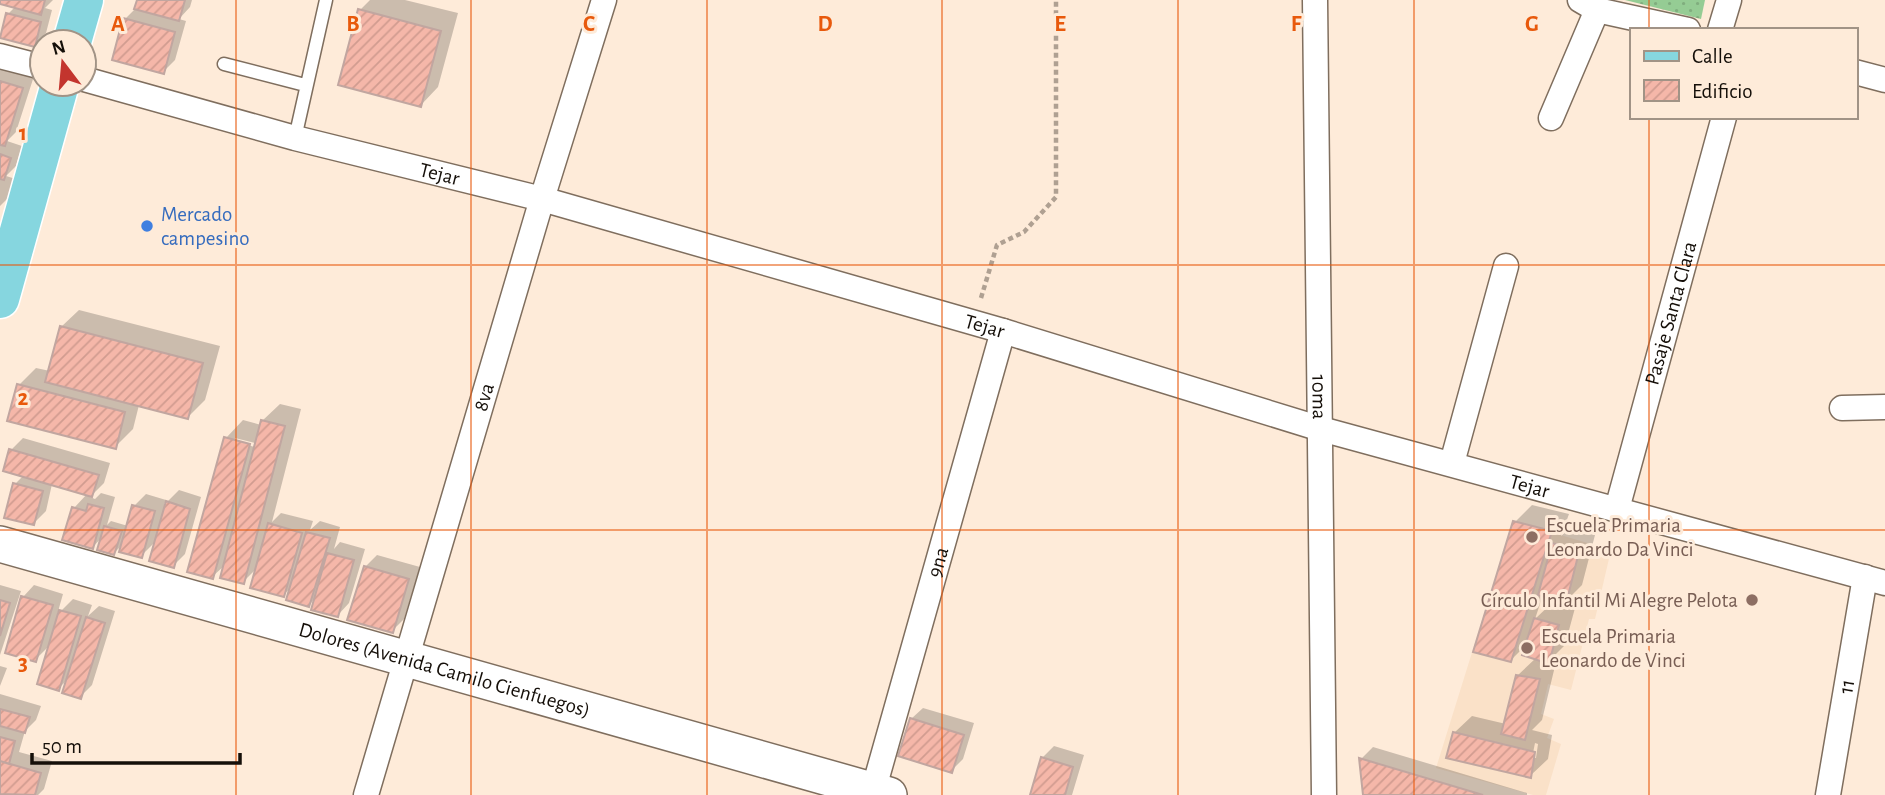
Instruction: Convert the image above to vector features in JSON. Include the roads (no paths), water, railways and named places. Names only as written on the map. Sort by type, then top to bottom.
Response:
[{"type":"main road","points":[[76,28],[84,0]]},
{"type":"main road","points":[[0,299],[56,98]]},
{"type":"main road","name":"Dolores (Avenida Camilo Cienfuegos)","points":[[0,544],[406,657],[878,794]]},
{"type":"street","name":"8va","points":[[366,795],[542,199],[604,0]]},
{"type":"street","name":"10ma","points":[[1315,0],[1324,795]]},
{"type":"street","points":[[1721,28],[1729,0]]},
{"type":"street","points":[[1551,118],[1589,5],[1680,28]]},
{"type":"street","points":[[0,56],[28,63]]},
{"type":"street","points":[[1857,73],[1885,80]]},
{"type":"street","name":"Tejar","points":[[98,83],[295,138],[542,199],[973,322],[1321,429],[1875,580]]},
{"type":"street","name":"Pasaje Santa Clara","points":[[1617,509],[1723,119]]},
{"type":"street","points":[[1452,463],[1506,266]]},
{"type":"street","name":"9na","points":[[878,794],[1003,331]]},
{"type":"street","points":[[1842,408],[1885,407]]},
{"type":"street","name":"11","points":[[1828,795],[1875,580]]},
{"type":"lane","points":[[295,138],[326,0]]},
{"type":"lane","points":[[224,64],[305,85]]},
{"type":"place","name":"Mercado campesino","points":[[147,226]]},
{"type":"place","name":"Escuela Primaria Leonardo Da Vinci","points":[[1532,537]]},
{"type":"place","name":"Círculo Infantil Mi Alegre Pelota","points":[[1752,600]]},
{"type":"place","name":"Escuela Primaria Leonardo de Vinci","points":[[1527,648]]}]
